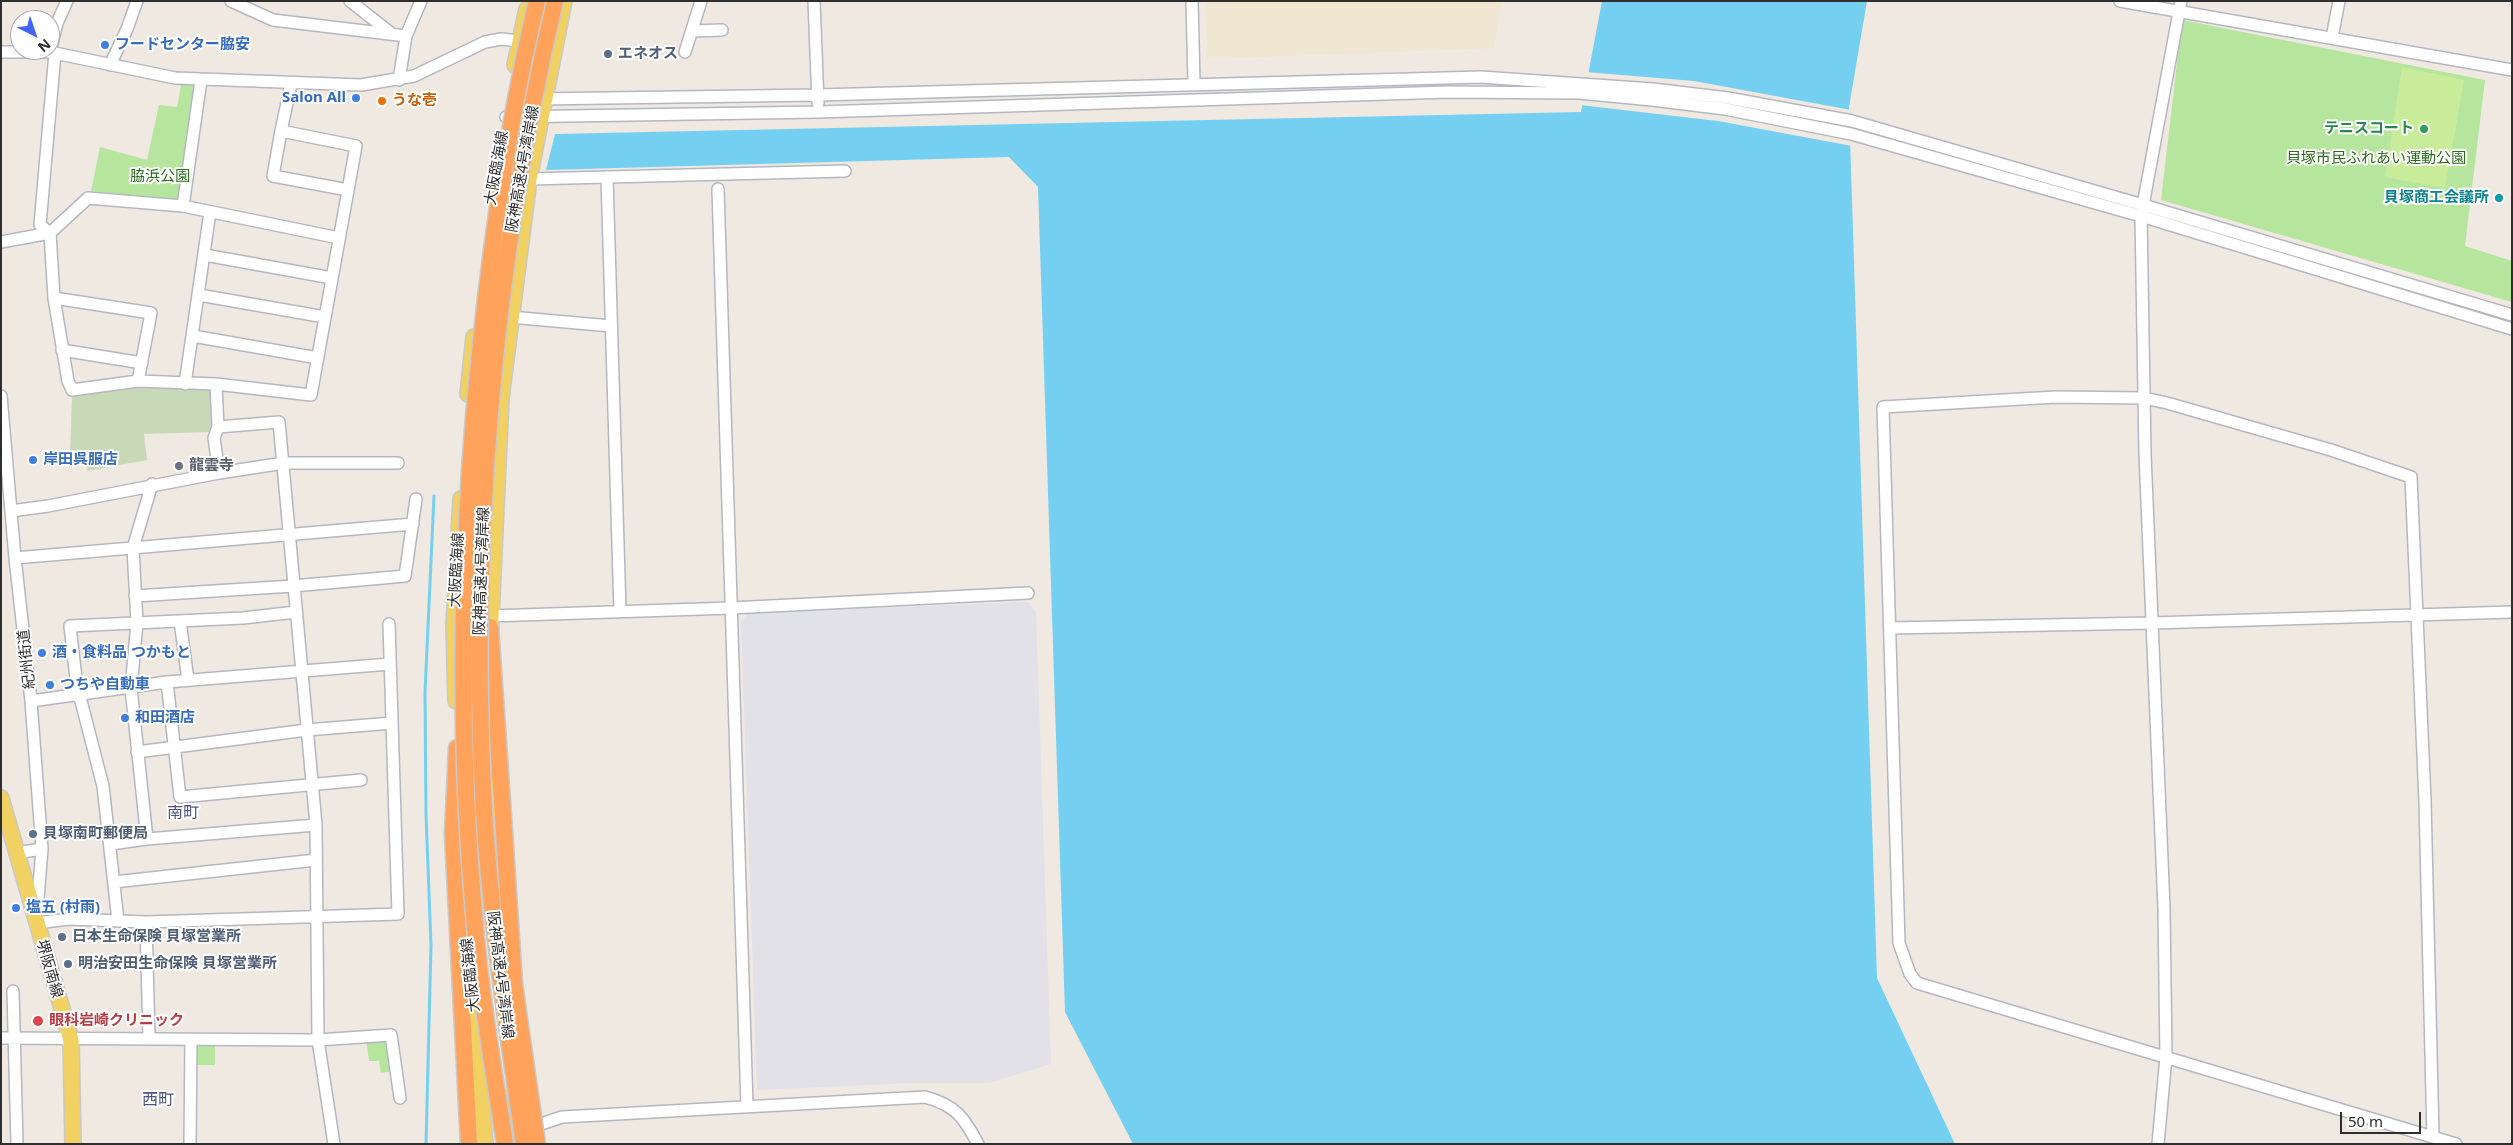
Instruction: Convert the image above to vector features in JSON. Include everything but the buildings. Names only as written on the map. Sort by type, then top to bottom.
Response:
[{"type":"highway","name":"阪神高速4号湾岸線","points":[[514,1141],[485,1013],[474,916],[466,815],[463,618],[475,402],[486,297],[502,181],[537,1]]},
{"type":"highway","name":"阪神高速4号湾岸線","points":[[514,1141],[492,911],[480,725],[480,615],[490,424],[503,300],[521,176],[556,1]]},
{"type":"highway","points":[[490,621],[514,984],[537,1144]]},
{"type":"highway","points":[[457,748],[453,834],[454,868],[469,1144]]},
{"type":"main road","name":"大阪臨海線","points":[[484,1144],[460,864],[454,626],[464,446],[481,272],[494,180],[519,41],[529,1]]},
{"type":"main road","name":"大阪臨海線","points":[[514,1141],[493,814],[489,715],[490,621],[501,398],[510,317],[529,179],[543,100],[564,1]]},
{"type":"main road","name":"堺阪南線","points":[[1,798],[70,1040],[72,1144]]},
{"type":"street","points":[[60,16],[67,1]]},
{"type":"street","points":[[110,65],[137,1]]},
{"type":"street","points":[[231,1],[273,20],[406,36]]},
{"type":"street","points":[[350,1],[392,34]]},
{"type":"street","points":[[399,80],[406,36],[420,1]]},
{"type":"street","points":[[685,52],[701,1]]},
{"type":"street","points":[[814,1],[818,112]]},
{"type":"street","points":[[1192,1],[1194,83]]},
{"type":"street","points":[[2120,1],[2180,6],[2332,38],[2512,70]]},
{"type":"street","points":[[2332,38],[2339,1]]},
{"type":"street","points":[[2158,1144],[2166,1057],[2164,908],[2144,398],[2142,210],[2180,6]]},
{"type":"street","points":[[692,31],[722,30]]},
{"type":"street","points":[[60,54],[175,78],[291,84],[361,85],[414,76],[485,42],[501,40],[519,41]]},
{"type":"street","points":[[52,60],[40,225],[50,233],[54,298],[68,381],[72,390],[138,381],[216,384],[311,395],[356,146],[281,132]]},
{"type":"street","points":[[509,98],[543,100],[818,95],[1194,83],[1482,77],[1581,88],[1725,110],[1851,134],[2142,210],[2512,315]]},
{"type":"street","points":[[183,206],[201,80]]},
{"type":"street","points":[[291,84],[273,176],[348,190]]},
{"type":"street","points":[[506,117],[540,118],[818,112],[1581,88],[1728,98],[1852,121],[2142,210],[2512,329]]},
{"type":"street","points":[[529,179],[845,171]]},
{"type":"street","points":[[607,177],[620,611]]},
{"type":"street","points":[[718,189],[747,1106]]},
{"type":"street","points":[[1,242],[50,233],[88,198],[183,206],[339,238]]},
{"type":"street","points":[[185,384],[210,212]]},
{"type":"street","points":[[205,255],[332,278]]},
{"type":"street","points":[[199,295],[325,317]]},
{"type":"street","points":[[54,298],[150,313],[138,381]]},
{"type":"street","points":[[510,317],[611,326]]},
{"type":"street","points":[[192,336],[318,358]]},
{"type":"street","points":[[62,350],[142,363]]},
{"type":"street","points":[[216,384],[218,427],[214,438],[219,473]]},
{"type":"street","name":"紀州街道","points":[[1,396],[5,486],[12,511],[15,558],[31,701],[42,849],[36,923]]},
{"type":"street","points":[[2433,1137],[2418,615],[2411,477],[2313,445],[2144,398],[2056,397],[1883,407],[1899,943],[1910,974],[1917,983],[2456,1144]]},
{"type":"street","points":[[218,427],[278,422],[284,463],[293,586],[316,824],[318,1040],[334,1144]]},
{"type":"street","points":[[12,511],[48,506],[152,484],[284,463],[398,462]]},
{"type":"street","points":[[147,839],[131,688],[137,623],[133,548],[152,484]]},
{"type":"street","points":[[135,596],[293,586],[405,576],[416,499]]},
{"type":"street","points":[[15,558],[413,524]]},
{"type":"street","points":[[490,621],[620,611],[731,608],[1028,592]]},
{"type":"street","points":[[118,921],[104,786],[78,696],[70,626],[244,618],[296,612]]},
{"type":"street","points":[[1890,628],[2152,623],[2512,612]]},
{"type":"street","points":[[180,621],[188,680]]},
{"type":"street","points":[[36,923],[69,919],[146,922],[398,914],[389,624]]},
{"type":"street","points":[[31,701],[78,696],[167,682],[390,664]]},
{"type":"street","points":[[167,682],[180,797],[312,783],[361,780]]},
{"type":"street","points":[[137,752],[307,730],[392,723]]},
{"type":"street","points":[[110,844],[316,824]]},
{"type":"street","points":[[16,853],[42,849]]},
{"type":"street","points":[[114,882],[316,860]]},
{"type":"street","points":[[146,922],[149,1038]]},
{"type":"street","points":[[13,991],[17,1144]]},
{"type":"street","points":[[1,1038],[70,1040],[149,1038],[191,1040],[318,1040],[391,1035],[400,1098]]},
{"type":"street","points":[[190,1144],[191,1040]]},
{"type":"street","points":[[484,1144],[514,1141],[562,1117],[925,1098],[955,1109],[970,1128],[978,1144]]},
{"type":"shaded area","points":[[1206,1],[1502,1],[1494,48],[1207,59]]},
{"type":"shaded area","points":[[1028,602],[1036,612],[1051,1064],[989,1083],[912,1083],[757,1090],[741,621],[749,613]]},
{"type":"green space","name":"貝塚市民ふれあい運動公園","points":[[2182,20],[2485,80],[2465,246],[2512,261],[2512,302],[2161,200]]},
{"type":"green space","name":"テニスコート","points":[[2402,67],[2464,80],[2445,188],[2385,177]]},
{"type":"green space","name":"脇浜公園","points":[[181,85],[196,85],[179,200],[91,191],[100,147],[147,160],[159,105],[177,107]]},
{"type":"green space","points":[[137,387],[210,388],[211,432],[144,434],[147,460],[87,471],[85,454],[70,456],[72,396]]},
{"type":"green space","points":[[388,1037],[393,1071],[381,1073],[379,1061],[369,1061],[366,1039]]},
{"type":"green space","points":[[192,1041],[215,1041],[215,1065],[192,1065]]},
{"type":"water","points":[[1602,1],[1867,1],[1849,107],[1877,978],[1955,1144],[1133,1144],[1065,1012],[1038,187],[1009,157],[546,170],[555,134],[1581,112]]},
{"type":"pier","points":[[1586,72],[1694,81],[1851,110],[1852,146],[1718,121],[1580,105]]},
{"type":"waterway","points":[[426,1144],[431,945],[426,815],[425,692],[434,496]]},
{"type":"place","name":"フードセンター脇安","points":[[105,45]]},
{"type":"place","name":"エネオス","points":[[608,54]]},
{"type":"place","name":"Salon All","points":[[356,98]]},
{"type":"place","name":"うな壱","points":[[382,101]]},
{"type":"place","name":"テニスコート","points":[[2424,129]]},
{"type":"place","name":"貝塚商工会議所","points":[[2499,198]]},
{"type":"place","name":"岸田呉服店","points":[[33,460]]},
{"type":"place","name":"龍雲寺","points":[[179,466]]},
{"type":"place","name":"酒・食料品 つかもと","points":[[42,653]]},
{"type":"place","name":"つちや自動車","points":[[50,685]]},
{"type":"place","name":"和田酒店","points":[[125,718]]},
{"type":"place","name":"貝塚南町郵便局","points":[[33,834]]},
{"type":"place","name":"塩五 (村雨)","points":[[16,908]]},
{"type":"place","name":"日本生命保険 貝塚営業所","points":[[62,937]]},
{"type":"place","name":"明治安田生命保険 貝塚営業所","points":[[68,964]]},
{"type":"place","name":"眼科岩崎クリニック","points":[[38,1021]]},
{"type":"district","name":"南町","points":[[183,813]]},
{"type":"district","name":"西町","points":[[158,1100]]}]
